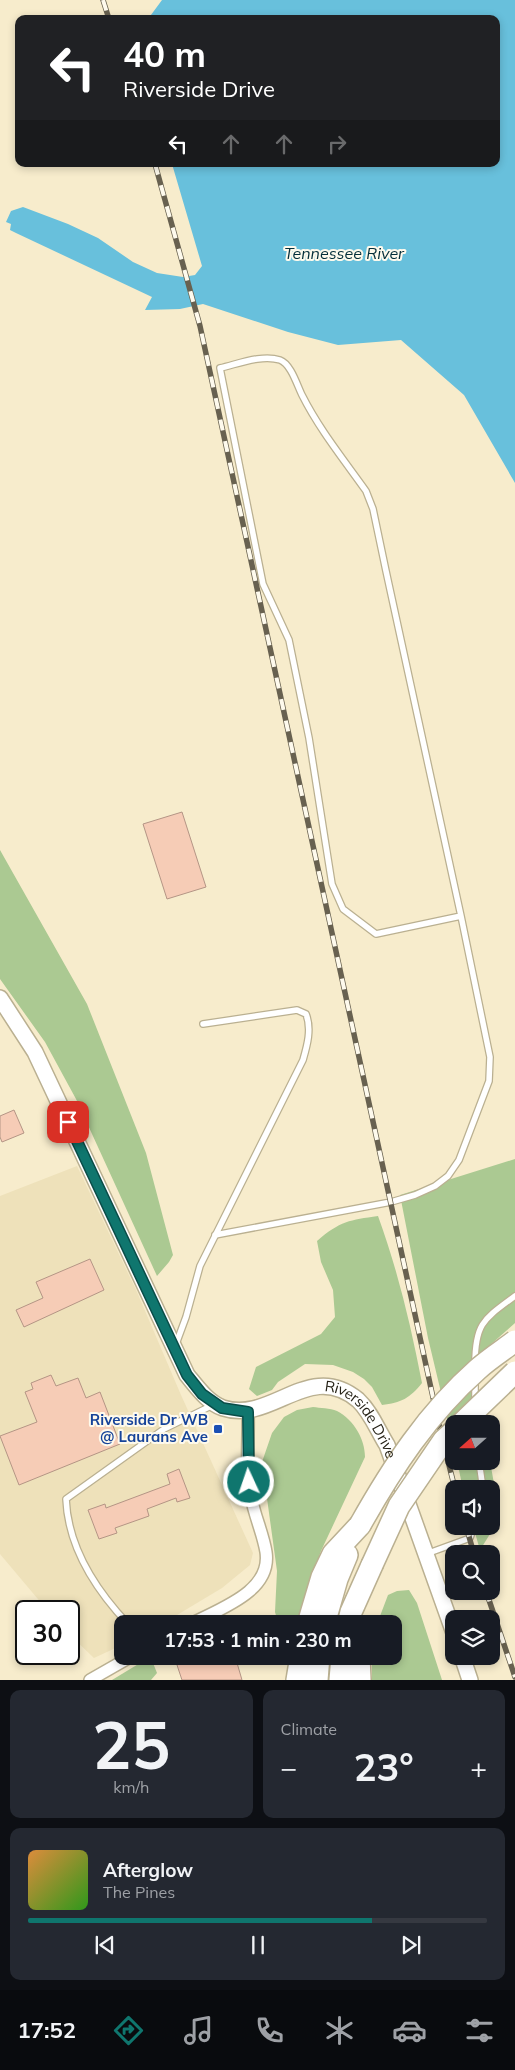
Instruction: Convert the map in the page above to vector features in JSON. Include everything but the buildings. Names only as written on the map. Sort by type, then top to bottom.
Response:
[{"type":"highway","points":[[327,1615],[337,1579],[360,1525],[380,1488],[421,1428],[478,1369],[515,1341]]},
{"type":"highway","points":[[470,1415],[515,1372]]},
{"type":"highway","points":[[350,1615],[399,1506],[445,1439]]},
{"type":"highway","points":[[311,1615],[322,1577],[333,1554],[360,1525]]},
{"type":"highway","points":[[364,1615],[372,1565]]},
{"type":"highway","points":[[297,1680],[300,1665]]},
{"type":"highway","points":[[317,1680],[319,1665]]},
{"type":"highway","points":[[340,1680],[341,1665]]},
{"type":"highway","points":[[359,1665],[360,1680]]},
{"type":"street","points":[[0,998],[35,1052],[187,1375],[202,1394],[222,1408],[248,1412],[248,1469],[251,1496],[266,1551],[267,1562],[261,1580],[244,1596],[208,1615]]},
{"type":"street","name":"Riverside Drive","points":[[248,1412],[311,1387],[338,1389],[358,1400],[387,1445],[446,1610]]},
{"type":"street","points":[[90,1680],[116,1665]]},
{"type":"street","points":[[465,1665],[470,1680]]},
{"type":"lane","points":[[215,1235],[391,1202],[415,1195],[435,1186],[448,1176],[459,1160],[489,1081],[490,1057],[461,916],[373,508],[366,491],[303,398],[291,372],[282,361],[272,359],[256,360],[220,368],[264,584],[289,640],[309,738],[332,884],[343,909],[376,934],[461,916]]},
{"type":"lane","points":[[174,1348],[186,1317],[200,1266],[234,1202],[303,1060],[308,1043],[309,1021],[306,1014],[297,1010],[204,1024]]},
{"type":"lane","points":[[474,1415],[475,1349],[481,1325],[490,1315],[515,1296]]},
{"type":"lane","points":[[120,1615],[88,1573],[67,1517],[66,1499],[164,1429],[216,1404]]},
{"type":"lane","points":[[426,1554],[470,1538],[471,1535]]},
{"type":"shaded area","points":[[77,1166],[137,1292],[181,1395],[253,1553],[250,1565],[222,1588],[177,1615],[114,1615],[114,1649],[94,1658],[80,1645],[80,1600],[39,1600],[0,1554],[0,1196]]},
{"type":"green space","points":[[0,850],[87,1004],[146,1153],[173,1255],[157,1276],[76,1099],[45,1042],[0,979]]},
{"type":"green space","points":[[515,1159],[515,1323],[472,1361],[482,1415],[446,1415],[428,1338],[400,1195]]},
{"type":"green space","points":[[378,1216],[392,1257],[422,1383],[405,1399],[382,1405],[372,1387],[353,1372],[333,1365],[305,1364],[278,1382],[272,1390],[257,1396],[249,1389],[256,1367],[321,1334],[335,1317],[333,1290],[321,1262],[317,1241],[332,1229],[346,1222]]},
{"type":"green space","points":[[313,1407],[334,1410],[349,1419],[361,1437],[365,1457],[321,1551],[300,1615],[276,1615],[277,1571],[262,1462],[272,1433],[284,1417],[297,1410]]},
{"type":"green space","points":[[459,1470],[492,1470],[493,1480],[461,1480]]},
{"type":"green space","points":[[476,1535],[489,1535],[483,1545],[479,1545]]},
{"type":"green space","points":[[409,1590],[417,1603],[442,1680],[372,1680],[372,1665],[402,1665],[402,1615],[380,1615],[388,1595],[397,1591]]},
{"type":"green space","points":[[137,1665],[154,1665],[157,1673],[151,1680],[112,1680]]},
{"type":"water","name":"Tennessee River","points":[[162,0],[515,0],[515,483],[464,395],[401,340],[338,345],[288,332],[203,304],[180,309],[145,310],[152,297],[10,230],[11,224],[6,222],[11,211],[23,207],[98,238],[133,262],[157,273],[183,277],[195,275],[202,266],[173,167],[500,167],[500,15],[151,15]]},
{"type":"railway","points":[[103,0],[108,15]]},
{"type":"railway","points":[[156,167],[200,326],[439,1425],[453,1480]]},
{"type":"railway","points":[[469,1535],[471,1545]]},
{"type":"railway","points":[[489,1600],[515,1677]]},
{"type":"place","name":"Riverside Dr WB @ Laurans Ave","points":[[218,1429]]},
{"type":"route","points":[[68,1122],[187,1375],[202,1394],[222,1408],[248,1412],[249,1482]]}]
